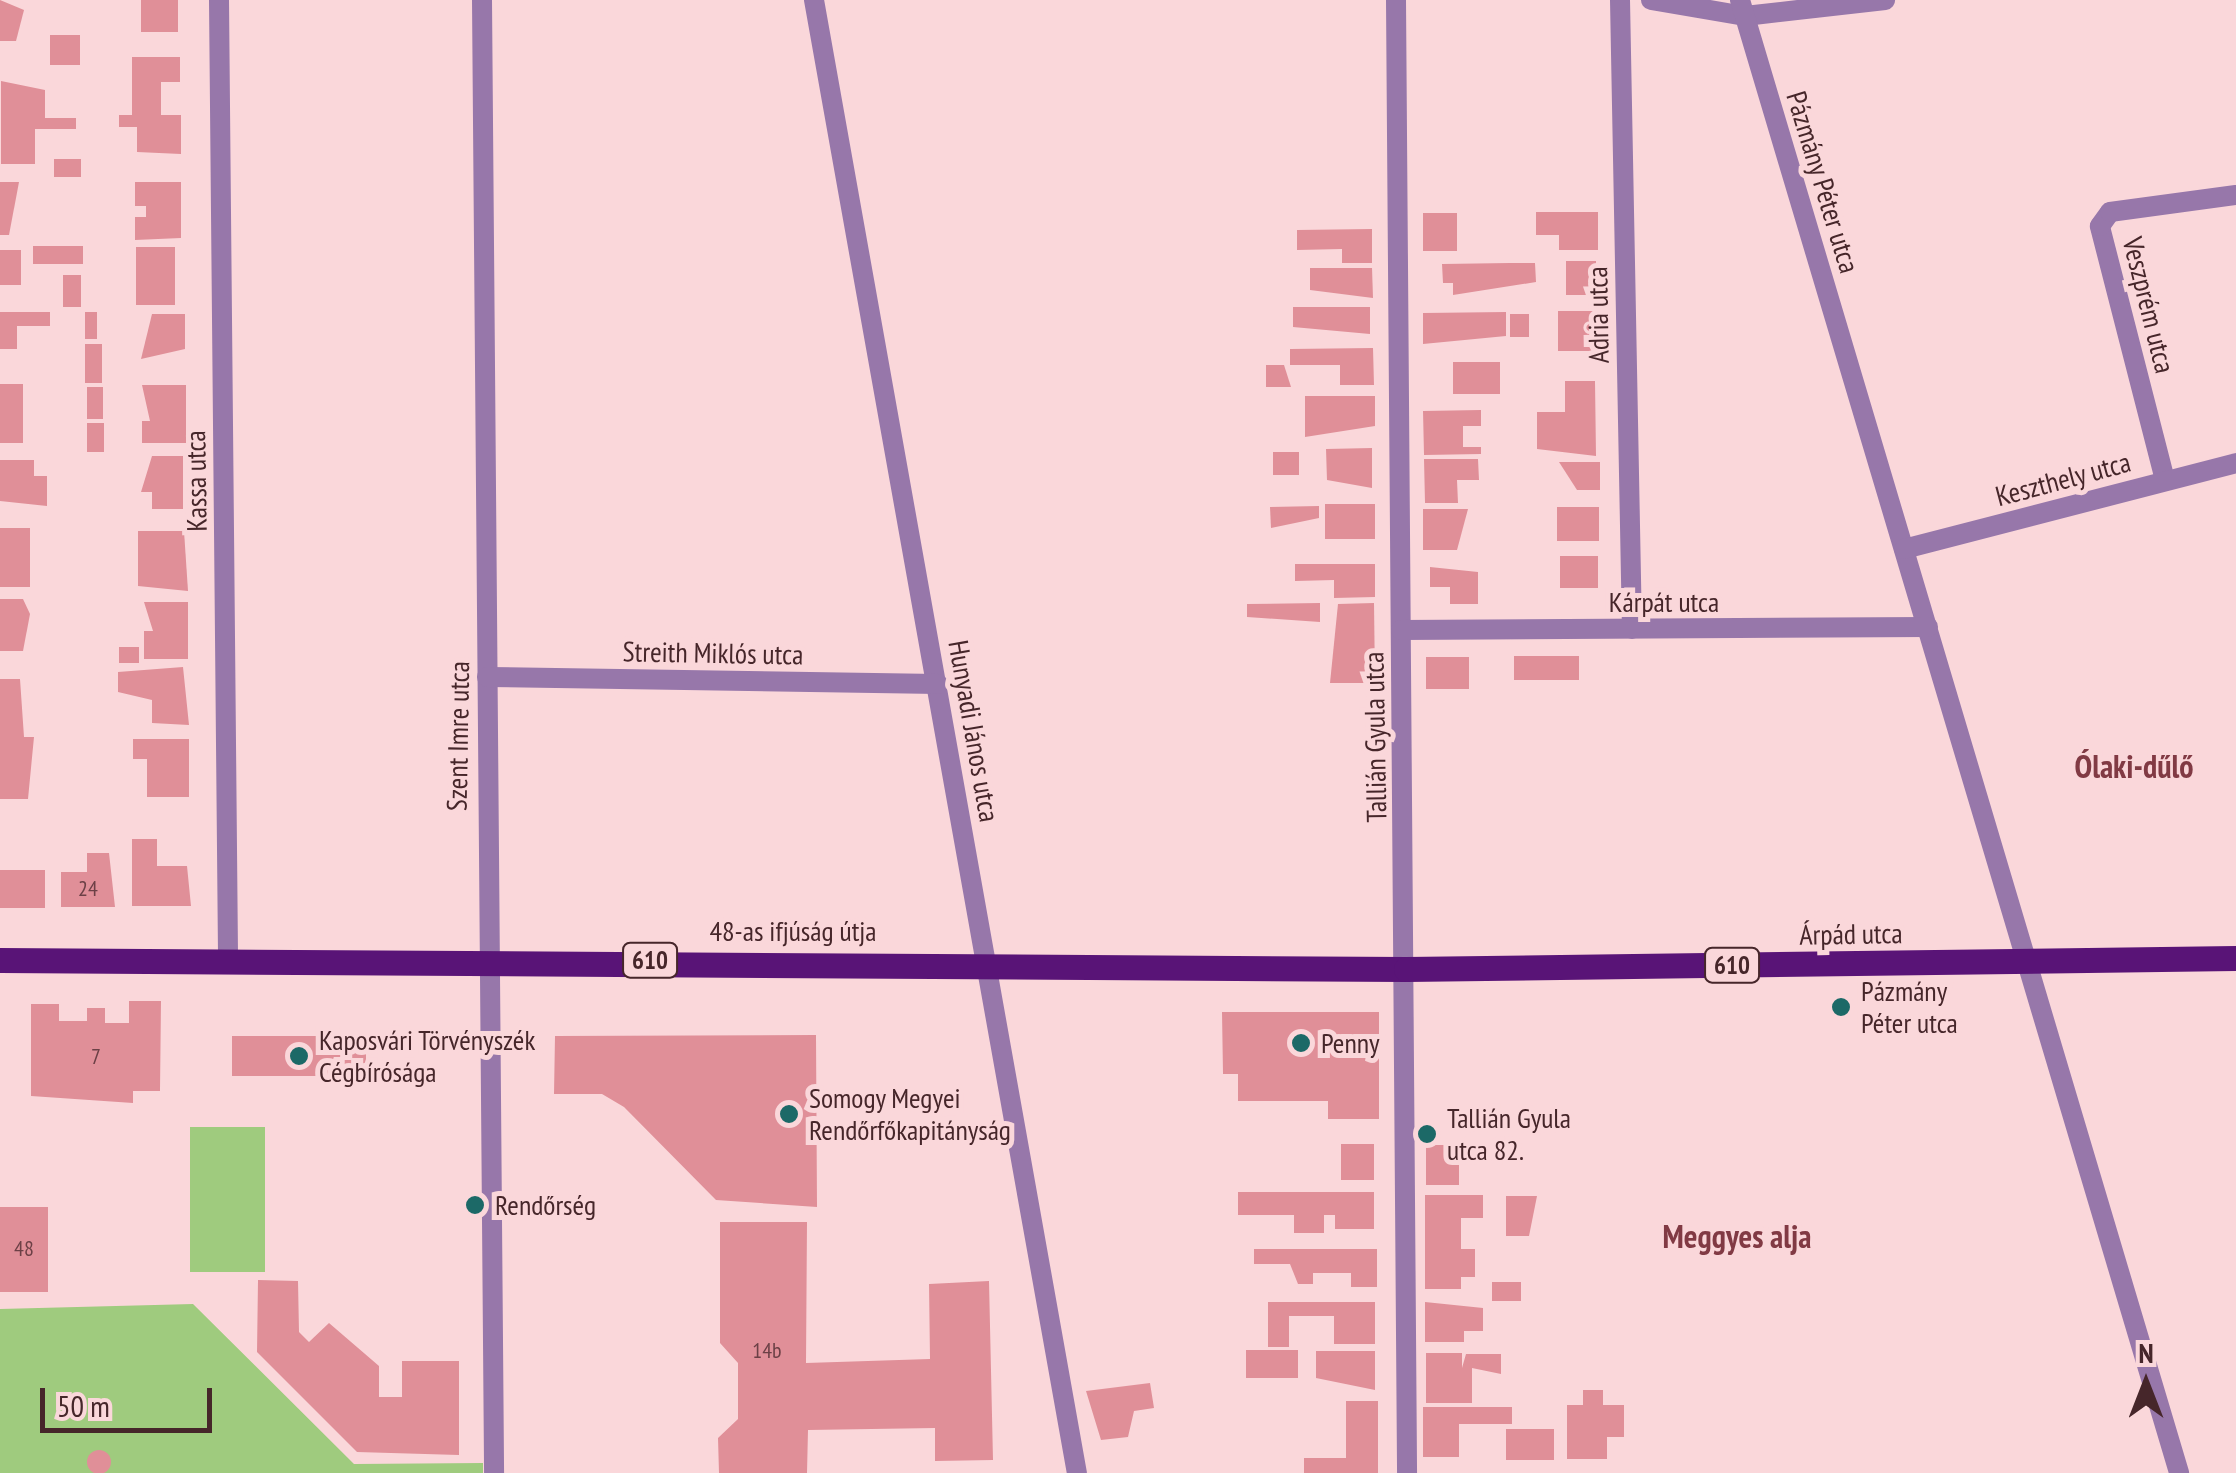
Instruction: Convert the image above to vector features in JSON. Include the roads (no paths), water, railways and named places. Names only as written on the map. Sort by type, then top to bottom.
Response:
[{"type":"main road","name":"Árpád utca","points":[[1406,969],[2236,958]]},
{"type":"main road","name":"48-as ifjúság útja","points":[[0,960],[483,960],[1406,969]]},
{"type":"street","name":"Kassa utca","points":[[219,0],[228,961]]},
{"type":"street","name":"Szent Imre utca","points":[[482,0],[487,677],[483,960],[494,1473]]},
{"type":"street","name":"Hunyadi János utca","points":[[814,0],[1076,1473]]},
{"type":"street","name":"Tallián Gyula utca","points":[[1396,0],[1407,1473]]},
{"type":"street","name":"Adria utca","points":[[1620,0],[1632,630]]},
{"type":"street","points":[[1651,0],[1742,8],[1885,0]]},
{"type":"street","name":"Pázmány Péter utca","points":[[1742,8],[2179,1473]]},
{"type":"street","name":"Veszprém utca","points":[[2166,480],[2100,226],[2110,212],[2236,196]]},
{"type":"street","name":"Keszthely utca","points":[[1904,549],[2236,464]]},
{"type":"street","name":"Kárpát utca","points":[[1401,630],[1928,627]]},
{"type":"street","name":"Streith Miklós utca","points":[[487,677],[938,684]]},
{"type":"place","name":"Pázmány Péter utca","points":[[1841,1007]]},
{"type":"place","name":"Penny","points":[[1301,1043]]},
{"type":"place","name":"Kaposvári Törvényszék Cégbírósága","points":[[299,1056]]},
{"type":"place","name":"Somogy Megyei Rendőrfőkapitányság","points":[[789,1114]]},
{"type":"place","name":"Tallián Gyula utca 82.","points":[[1427,1134]]},
{"type":"place","name":"Rendőrség","points":[[475,1205]]},
{"type":"district","name":"Ólaki-dűlő","points":[[2134,766]]},
{"type":"district","name":"Meggyes alja","points":[[1737,1236]]}]
